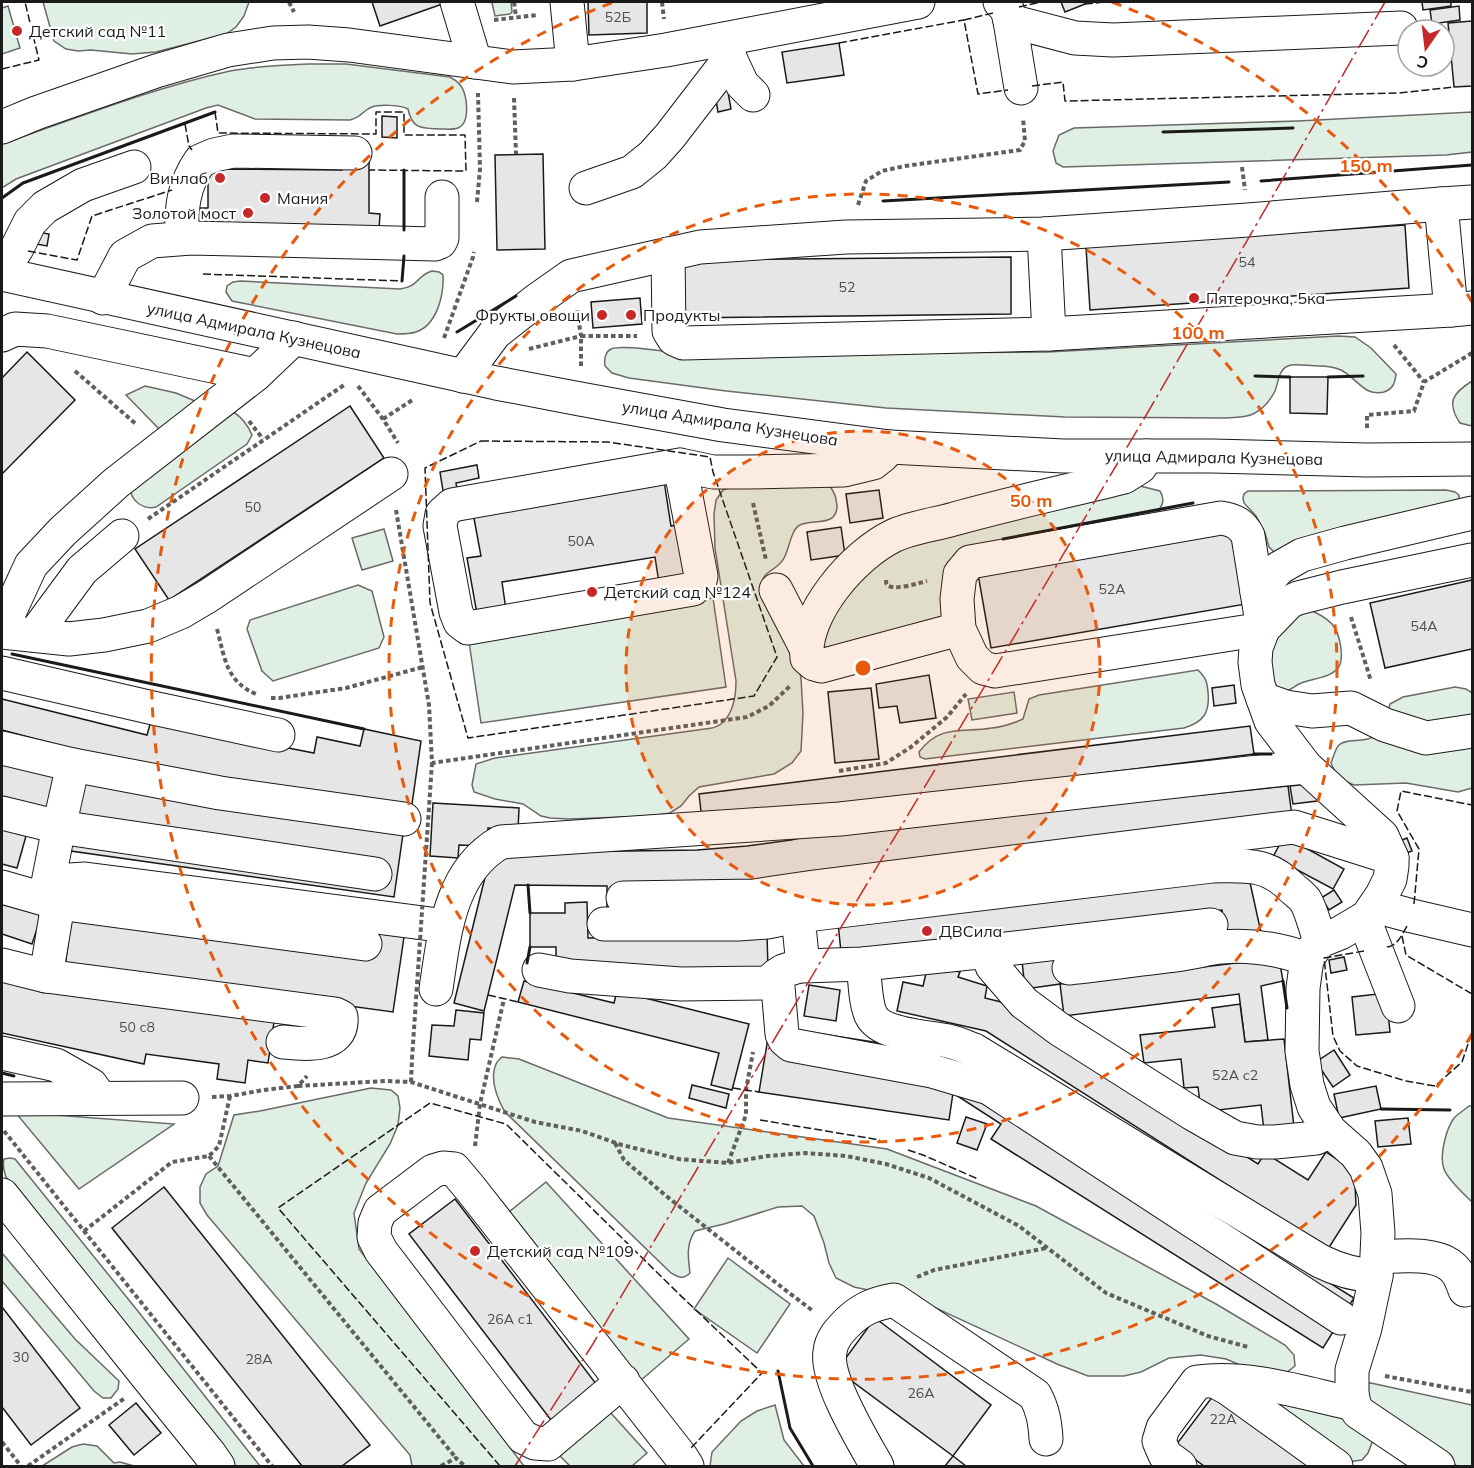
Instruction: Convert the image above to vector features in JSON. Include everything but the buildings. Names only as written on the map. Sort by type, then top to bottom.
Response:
[{"type":"main road","points":[[2,127],[156,70],[228,50],[273,43],[308,42],[349,45],[513,67],[573,64],[666,50],[728,49],[918,2]]},
{"type":"main road","points":[[567,6],[573,64]]},
{"type":"main road","points":[[1005,11],[1075,38],[1113,40],[1396,28]]},
{"type":"main road","points":[[1005,11],[1021,88]]},
{"type":"main road","points":[[460,13],[475,62]]},
{"type":"main road","points":[[728,49],[742,84],[753,95]]},
{"type":"main road","points":[[586,188],[632,172],[653,155],[670,136],[728,49]]},
{"type":"main road","points":[[182,238],[185,191],[200,161],[214,154],[233,150],[355,153]]},
{"type":"main road","points":[[2,273],[30,222],[45,207],[83,185],[134,167]]},
{"type":"main road","points":[[103,298],[125,256],[152,241],[182,238],[435,244],[440,242],[441,238],[442,197]]},
{"type":"main road","points":[[438,380],[537,300],[571,276],[668,254],[699,247],[846,237],[1044,234],[1457,203],[1462,309],[1049,334],[683,343],[674,339],[669,331],[668,254]]},
{"type":"main road","points":[[1044,234],[1049,334]]},
{"type":"main road","name":"улица Адмирала Кузнецова","points":[[2,273],[103,298],[294,338],[438,380],[580,399],[723,425],[890,447],[1063,456],[1473,459]]},
{"type":"main road","points":[[2,335],[15,329],[47,331],[255,375]]},
{"type":"main road","points":[[294,338],[255,375],[116,483],[63,531],[16,569],[2,630],[69,639],[148,626],[181,612],[393,488]]},
{"type":"main road","points":[[680,465],[701,576],[693,589],[468,628],[460,622],[456,612],[440,526],[442,514],[452,505],[680,465],[713,472],[844,470],[873,463],[890,447]]},
{"type":"main road","points":[[810,656],[809,635],[828,595],[839,579],[876,545],[905,532],[993,508],[1124,477],[1140,467],[1146,456]]},
{"type":"main road","points":[[1257,592],[1279,568],[1302,555],[1473,513]]},
{"type":"main road","points":[[1228,519],[1244,528],[1248,536],[1263,629],[995,671],[983,669],[972,657],[959,629],[957,600],[960,574],[970,562],[1202,521],[1228,519]]},
{"type":"main road","points":[[34,635],[82,570],[122,536]]},
{"type":"main road","points":[[1070,968],[1221,947],[1259,947],[1285,951],[1313,950],[1369,913],[1382,896],[1390,879],[1392,858],[1382,836],[1306,767],[1271,721],[1258,685],[1256,648],[1263,629],[1289,602],[1298,598],[1473,560]]},
{"type":"main road","points":[[776,590],[810,656],[821,666],[959,629]]},
{"type":"main road","points":[[2,673],[278,735]]},
{"type":"main road","points":[[1263,699],[1286,707],[1312,711],[1351,708],[1385,725],[1426,738],[1473,731]]},
{"type":"main road","points":[[2,748],[73,765],[220,793],[404,819]]},
{"type":"main road","points":[[58,903],[48,883],[73,765]]},
{"type":"main road","points":[[436,989],[446,926],[457,894],[470,869],[481,856],[501,842],[840,819],[1306,767]]},
{"type":"main road","points":[[2,813],[59,827],[375,874]]},
{"type":"main road","points":[[623,898],[754,896],[1294,827],[1392,858]]},
{"type":"main road","points":[[604,924],[767,922],[798,916],[1212,866],[1260,867],[1274,872],[1305,901],[1313,950],[1304,987],[1302,1051],[1307,1085],[1314,1107],[1330,1131],[1356,1154],[1366,1168],[1375,1194],[1378,1233],[1377,1266],[1365,1328],[1352,1370],[1354,1404],[1358,1412],[1438,1467]]},
{"type":"main road","points":[[46,975],[60,892],[70,879],[85,879],[446,926]]},
{"type":"main road","points":[[2,887],[58,903],[365,944]]},
{"type":"main road","points":[[1369,913],[1412,916],[1473,930]]},
{"type":"main road","points":[[1369,913],[1398,1006]]},
{"type":"main road","points":[[798,916],[782,1034],[791,1045],[932,1071],[989,1088],[1341,1318]]},
{"type":"main road","points":[[539,970],[570,976],[681,984],[767,983],[790,970],[989,951],[1211,925]]},
{"type":"main road","points":[[989,951],[992,966],[1024,1003],[1041,1016],[1193,1114],[1235,1138],[1257,1142],[1287,1141],[1316,1138],[1330,1131]]},
{"type":"main road","points":[[863,964],[868,1009],[871,1017],[878,1024],[892,1030],[951,1042],[975,1050],[1335,1269],[1359,1275],[1377,1266],[1426,1257],[1452,1266],[1459,1275],[1465,1290]]},
{"type":"main road","points":[[2,965],[46,975],[335,1014],[341,1017],[342,1024],[339,1031],[330,1039],[308,1044],[283,1042]]},
{"type":"main road","points":[[2,1053],[56,1065],[91,1085],[100,1098]]},
{"type":"main road","points":[[2,1099],[182,1098]]},
{"type":"main road","points":[[623,1382],[548,1444],[535,1443],[523,1437],[381,1251],[374,1237],[375,1223],[380,1211],[433,1171],[443,1168],[454,1169],[623,1382],[687,1467]]},
{"type":"main road","points":[[2,1195],[218,1467]]},
{"type":"main road","points":[[877,1467],[840,1396],[829,1364],[830,1352],[832,1340],[859,1312],[877,1303],[894,1300],[1035,1395],[1043,1412],[1046,1439]]},
{"type":"main road","points":[[1180,1467],[1165,1455],[1160,1441],[1163,1428],[1197,1382],[1213,1380],[1252,1383],[1354,1404]]},
{"type":"main road","points":[[1213,1380],[1229,1389],[1336,1467]]},
{"type":"path","points":[[514,2],[516,17]]},
{"type":"path","points":[[460,13],[516,17],[567,6]]},
{"type":"path","points":[[513,67],[516,154]]},
{"type":"path","points":[[859,204],[866,181],[882,171],[1020,150],[1025,141],[1021,88]]},
{"type":"path","points":[[479,106],[480,169]]},
{"type":"path","points":[[383,419],[438,380],[473,257]]},
{"type":"path","points":[[581,336],[674,339]]},
{"type":"path","points":[[1367,415],[1414,411],[1424,382],[1473,353]]},
{"type":"path","points":[[73,369],[163,447]]},
{"type":"path","points":[[122,536],[343,384],[359,386],[401,448],[393,488],[429,705],[432,763],[411,1082]]},
{"type":"path","points":[[1342,587],[1385,725]]},
{"type":"path","points":[[208,596],[229,671],[249,692],[263,697],[279,698],[346,688],[423,666]]},
{"type":"path","points":[[432,763],[747,717],[769,706],[810,656]]},
{"type":"path","points":[[839,771],[886,764],[911,747],[947,717],[983,669]]},
{"type":"path","points":[[480,1104],[504,999]]},
{"type":"path","points":[[298,1086],[311,1071],[321,1042]]},
{"type":"path","points":[[182,1098],[230,1096],[298,1086],[385,1081],[411,1082],[535,1122],[582,1131],[615,1143],[679,1159],[728,1164],[767,1156],[805,1153],[846,1156],[886,1164],[929,1178],[1019,1226],[1106,1293],[1208,1336],[1251,1348]]},
{"type":"path","points":[[728,1164],[746,1115],[746,1090]]},
{"type":"path","points":[[84,1231],[172,1162],[209,1156],[219,1146],[230,1096]]},
{"type":"path","points":[[2,1128],[272,1467]]},
{"type":"path","points":[[615,1143],[624,1160],[664,1195],[810,1309],[843,1327]]},
{"type":"path","points":[[209,1156],[465,1467]]},
{"type":"path","points":[[894,1300],[914,1278],[934,1270],[1048,1248]]},
{"type":"path","points":[[1352,1370],[1473,1392]]},
{"type":"path","points":[[28,1467],[150,1380]]},
{"type":"path","points":[[2,1442],[21,1467]]},
{"type":"path","points":[[441,1467],[456,1458]]},
{"type":"green space","points":[[43,2],[249,2],[244,16],[236,27],[226,34],[156,52],[132,54],[66,49],[54,41]]},
{"type":"green space","points":[[490,2],[511,2],[512,12],[495,16]]},
{"type":"green space","points":[[8,6],[20,48],[2,54],[2,8]]},
{"type":"green space","points":[[346,64],[450,77],[459,83],[463,90],[467,109],[465,121],[454,129],[422,128],[412,120],[408,109],[385,105],[372,107],[350,120],[255,119],[218,105],[16,179],[2,188],[2,144],[115,104],[201,78],[250,68]]},
{"type":"green space","points":[[1472,112],[1472,152],[1446,155],[1063,167],[1056,163],[1053,151],[1059,135],[1074,128],[1298,121]]},
{"type":"green space","points":[[432,271],[443,275],[438,308],[429,323],[409,334],[397,334],[232,301],[226,292],[227,286],[240,281],[400,289],[411,286],[423,275]]},
{"type":"green space","points":[[1338,336],[1355,337],[1371,348],[1396,374],[1394,383],[1387,391],[1371,392],[1347,373],[1333,367],[1291,365],[1281,372],[1273,395],[1260,410],[1247,416],[1226,418],[1065,417],[886,408],[629,378],[612,373],[605,366],[607,352],[611,349],[625,347],[684,354],[1048,352]]},
{"type":"green space","points":[[1472,381],[1472,426],[1460,423],[1453,404],[1456,394]]},
{"type":"green space","points":[[145,386],[176,393],[195,401],[160,430],[126,395]]},
{"type":"green space","points":[[233,412],[242,419],[251,432],[252,435],[247,444],[156,507],[142,506],[135,501],[130,488]]},
{"type":"green space","points":[[747,482],[829,485],[834,493],[837,506],[836,513],[829,520],[805,523],[797,527],[782,561],[764,577],[761,586],[796,654],[801,678],[803,713],[801,751],[792,763],[774,774],[699,787],[681,806],[670,813],[651,816],[550,818],[541,816],[523,804],[495,799],[474,792],[472,785],[476,764],[495,758],[712,728],[725,720],[733,704],[736,681],[715,548],[714,514],[716,500],[723,490]]},
{"type":"green space","points":[[1140,486],[1160,491],[1162,495],[1162,504],[1154,515],[966,552],[950,614],[822,650],[828,618],[844,589],[898,547]]},
{"type":"green space","points":[[1446,490],[1455,492],[1459,495],[1459,499],[1280,553],[1274,552],[1269,547],[1256,516],[1244,503],[1243,498],[1248,491]]},
{"type":"green space","points":[[384,529],[393,561],[362,570],[352,538]]},
{"type":"green space","points":[[358,585],[372,591],[384,637],[379,648],[273,681],[262,671],[247,629],[250,620]]},
{"type":"green space","points":[[713,598],[726,687],[481,723],[468,635]]},
{"type":"green space","points":[[1309,610],[1324,617],[1335,628],[1341,646],[1340,664],[1330,674],[1304,682],[1283,692],[1272,687],[1264,653],[1290,617]]},
{"type":"green space","points":[[1198,670],[1207,682],[1207,711],[1196,723],[1184,728],[925,759],[920,757],[919,752],[927,743],[943,733],[1008,725],[1023,719],[1029,699],[1039,695]]},
{"type":"green space","points":[[1455,687],[1472,693],[1472,788],[1458,792],[1406,783],[1354,785],[1342,780],[1335,772],[1331,763],[1338,747],[1346,741],[1372,738],[1376,735],[1383,725],[1390,704],[1403,697]]},
{"type":"green space","points":[[1014,692],[1017,713],[972,720],[968,699]]},
{"type":"green space","points":[[502,1057],[519,1059],[668,1118],[887,1149],[1036,1206],[1216,1304],[1285,1345],[1294,1355],[1295,1366],[1286,1373],[1252,1370],[1226,1359],[1201,1355],[1169,1358],[1141,1372],[1124,1376],[1088,1376],[897,1290],[868,1290],[854,1287],[836,1278],[814,1216],[802,1206],[778,1207],[695,1231],[689,1246],[690,1273],[685,1277],[678,1277],[671,1273],[505,1112],[497,1095],[493,1076],[496,1063]]},
{"type":"green space","points":[[371,1088],[391,1090],[398,1096],[400,1108],[398,1125],[390,1144],[366,1183],[354,1213],[359,1249],[524,1466],[412,1466],[410,1455],[207,1215],[200,1203],[200,1187],[206,1174],[218,1166],[234,1115]]},
{"type":"green space","points":[[1469,1106],[1472,1106],[1472,1202],[1449,1178],[1444,1169],[1442,1157],[1451,1123]]},
{"type":"green space","points":[[15,1112],[174,1124],[79,1189]]},
{"type":"green space","points":[[4,1159],[15,1159],[260,1466],[232,1466],[16,1196],[3,1164]]},
{"type":"green space","points":[[546,1182],[689,1339],[640,1381],[509,1212]]},
{"type":"green space","points":[[2,1253],[75,1339],[119,1381],[118,1389],[111,1398],[103,1398],[94,1391],[2,1281]]},
{"type":"green space","points":[[728,1258],[790,1304],[757,1353],[694,1309]]},
{"type":"green space","points":[[1371,1383],[1472,1405],[1472,1466],[1457,1466],[1369,1410],[1364,1384]]},
{"type":"green space","points":[[1251,1391],[1331,1409],[1373,1440],[1368,1453],[1362,1460],[1347,1462]]},
{"type":"green space","points":[[775,1405],[784,1440],[804,1466],[710,1466],[712,1452],[741,1421],[757,1411]]},
{"type":"green space","points":[[609,1411],[647,1453],[632,1466],[570,1466],[560,1456]]},
{"type":"green space","points":[[83,1444],[97,1446],[114,1463],[120,1462],[134,1466],[42,1466],[72,1447]]},
{"type":"fence","points":[[2,69],[39,60],[25,2]]},
{"type":"fence","points":[[1019,7],[1041,2]]},
{"type":"fence","points":[[1085,4],[1105,2]]},
{"type":"fence","points":[[993,13],[964,20],[978,94],[1008,90]]},
{"type":"fence","points":[[839,43],[964,20]]},
{"type":"fence","points":[[1032,86],[1063,82],[1065,101],[1399,93],[1454,87]]},
{"type":"fence","points":[[215,112],[218,133],[376,134],[376,112],[404,112],[404,135],[465,135],[466,171],[369,170]]},
{"type":"fence","points":[[185,124],[189,146],[192,150]]},
{"type":"fence","points":[[28,251],[77,260],[92,216],[172,190]]},
{"type":"fence","points":[[203,274],[402,281]]},
{"type":"fence","points":[[481,441],[608,442],[710,457],[713,472],[777,657],[754,696],[468,738],[430,603],[425,468],[481,441]]},
{"type":"fence","points":[[1414,904],[1419,849],[1397,811],[1401,791],[1472,805]]},
{"type":"fence","points":[[1387,947],[1396,942],[1407,926]]},
{"type":"fence","points":[[1402,936],[1406,955],[1472,994]]},
{"type":"fence","points":[[1364,951],[1324,958],[1333,1036],[1340,1051],[1357,1066],[1406,1081],[1435,1086],[1462,1062],[1472,1032]]},
{"type":"fence","points":[[488,995],[518,1002]]},
{"type":"fence","points":[[733,1088],[759,1092]]},
{"type":"fence","points":[[500,1466],[278,1208],[430,1103],[506,1124],[762,1373],[691,1448]]},
{"type":"fence","points":[[760,1120],[880,1140]]},
{"type":"fence","points":[[908,1150],[978,1179]]},
{"type":"wall","points":[[2,198],[23,183],[215,112]]},
{"type":"wall","points":[[1163,132],[1293,128]]},
{"type":"wall","points":[[1261,181],[1472,165]]},
{"type":"wall","points":[[404,170],[404,230]]},
{"type":"wall","points":[[883,201],[1229,182]]},
{"type":"wall","points":[[402,281],[404,256]]},
{"type":"wall","points":[[457,332],[516,296]]},
{"type":"wall","points":[[1255,376],[1290,377]]},
{"type":"wall","points":[[1328,377],[1363,376]]},
{"type":"wall","points":[[1003,539],[1193,503]]},
{"type":"wall","points":[[12,654],[364,729]]},
{"type":"wall","points":[[1254,754],[1271,754]]},
{"type":"wall","points":[[528,885],[530,913]]},
{"type":"wall","points":[[527,963],[530,947]]},
{"type":"wall","points":[[1283,981],[1287,1008]]},
{"type":"wall","points":[[2,1073],[14,1076]]},
{"type":"wall","points":[[1381,1109],[1450,1110]]},
{"type":"wall","points":[[778,1371],[790,1428],[813,1466]]},
{"type":"power","points":[[515,1466],[591,1347],[1148,412],[1385,2]]},
{"type":"place","name":"Детский сад №11","points":[[17,31]]},
{"type":"place","name":"Винлаб","points":[[220,178]]},
{"type":"place","name":"Мания","points":[[265,198]]},
{"type":"place","name":"Золотой мост","points":[[248,213]]},
{"type":"place","name":"Пятерочка, 5ка","points":[[1194,298]]},
{"type":"place","name":"Фрукты овощи","points":[[602,315]]},
{"type":"place","name":"Продукты","points":[[631,315]]},
{"type":"place","name":"Детский сад №124","points":[[592,592]]},
{"type":"place","name":"ДВСила","points":[[927,931]]},
{"type":"place","name":"Детский сад №109","points":[[475,1251]]}]
